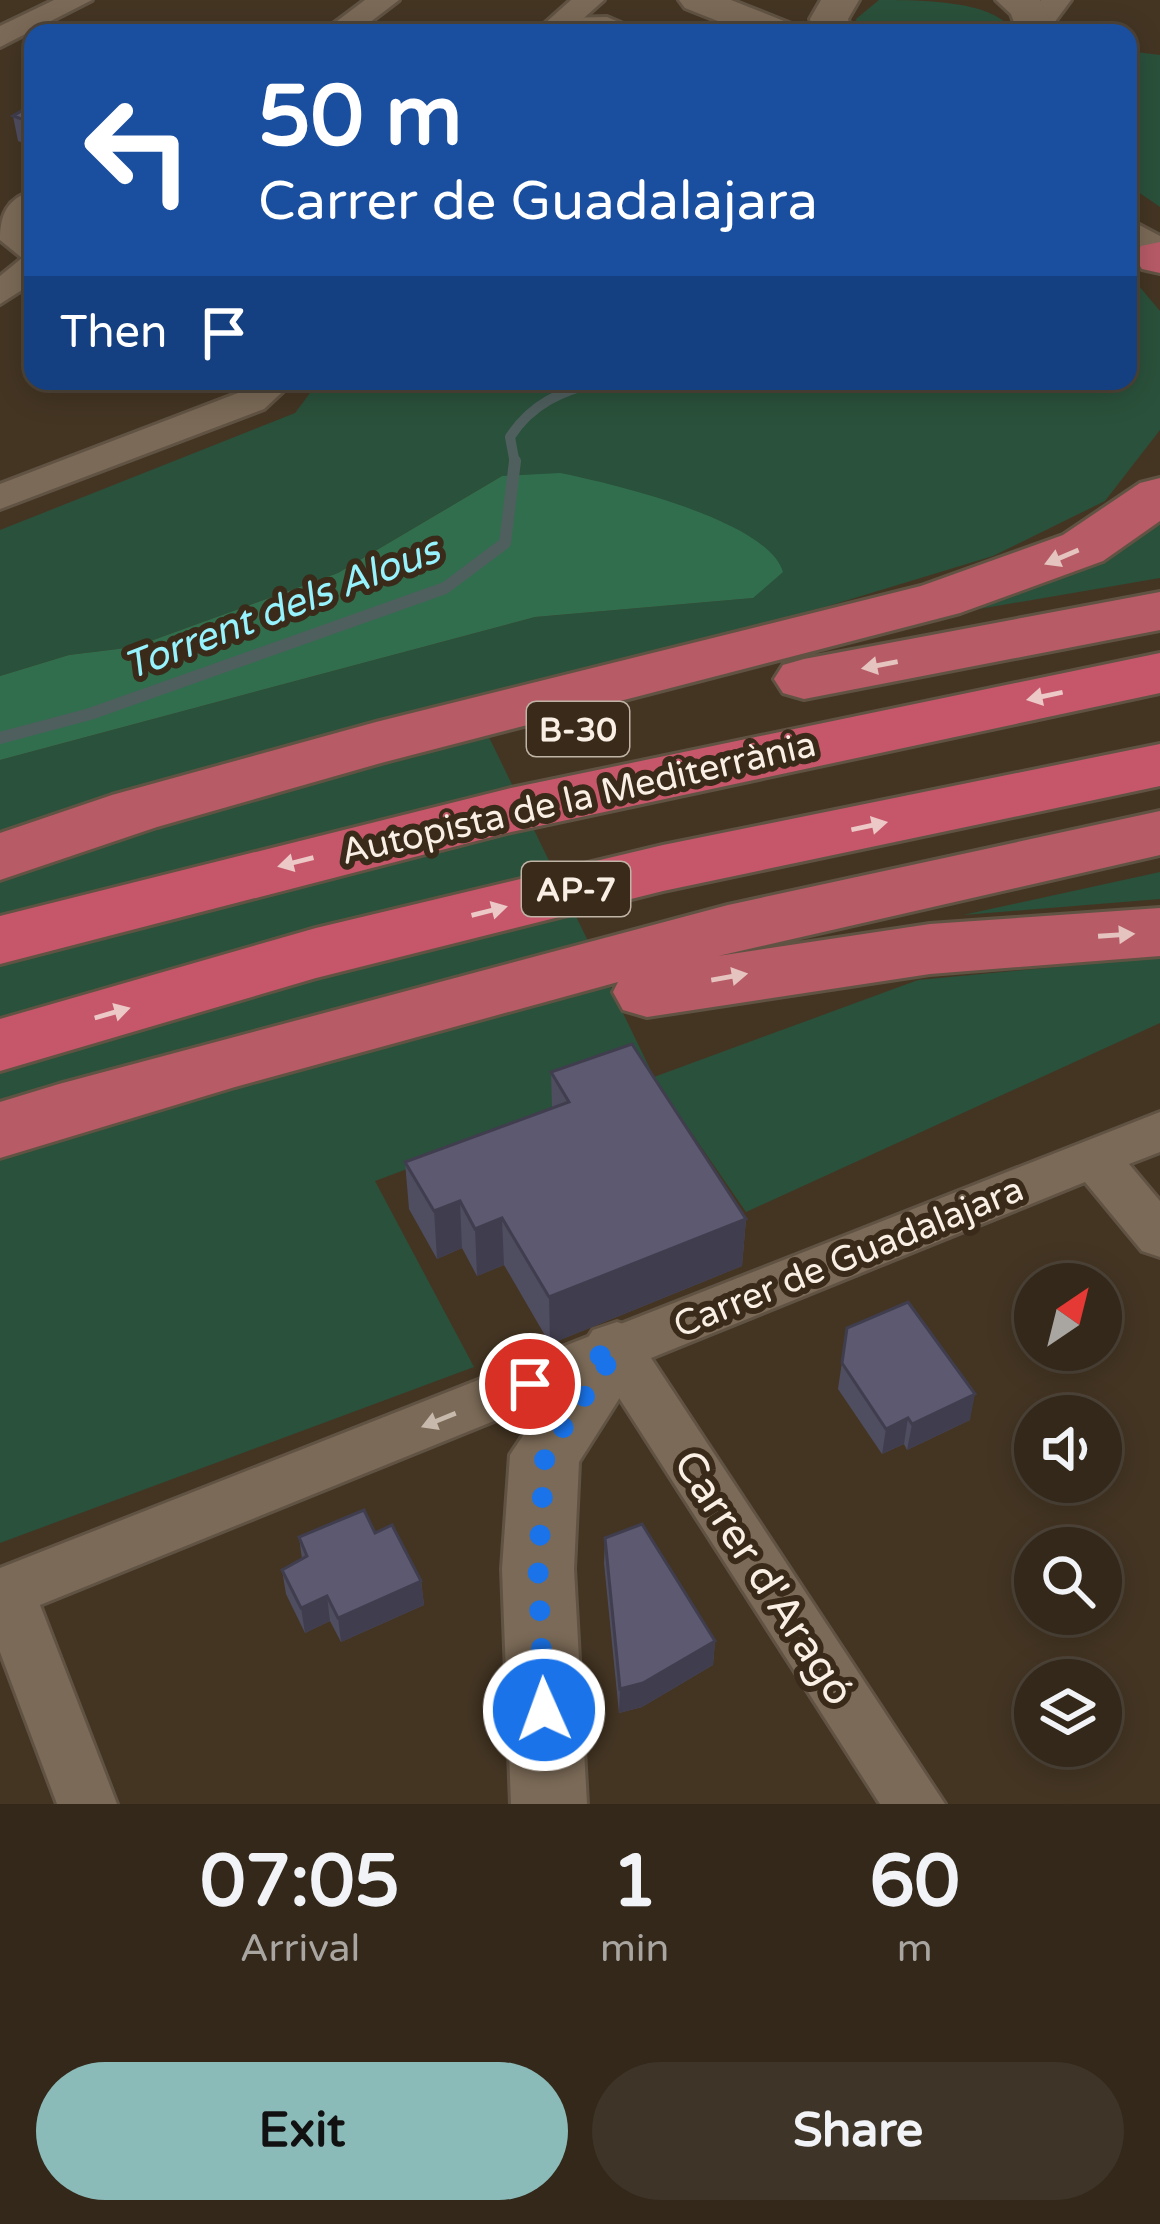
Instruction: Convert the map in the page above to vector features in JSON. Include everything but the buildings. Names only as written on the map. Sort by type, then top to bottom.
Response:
[{"type":"highway","points":[[0,862],[135,811],[376,743],[838,630],[960,594],[1083,548],[1160,495]]},
{"type":"highway","name":"B-30","points":[[0,862],[709,698],[1160,611]]},
{"type":"highway","name":"Autopista de la Mediterrània","points":[[0,940],[511,810],[1160,673]]},
{"type":"highway","name":"AP-7","points":[[0,1046],[316,953],[663,868],[1160,765]]},
{"type":"highway","points":[[0,1135],[123,1090],[604,960],[1160,833]]},
{"type":"highway","points":[[0,1135],[506,1020],[741,974],[930,949],[1160,932]]},
{"type":"street","points":[[28,24],[77,0]]},
{"type":"street","points":[[349,24],[383,0]]},
{"type":"street","points":[[559,24],[589,0]]},
{"type":"street","points":[[698,0],[758,24]]},
{"type":"street","points":[[20,198],[10,228],[14,239],[24,245]]},
{"type":"street","points":[[0,294],[24,274]]},
{"type":"street","points":[[0,496],[247,390]]},
{"type":"street","name":"Carrer de Guadalajara","points":[[3,1593],[1160,1131]]},
{"type":"street","points":[[1093,1157],[1160,1236]]},
{"type":"street","points":[[549,1804],[538,1569],[545,1454],[617,1349]]},
{"type":"street","name":"Carrer d'Aragó","points":[[617,1349],[914,1804]]},
{"type":"street","points":[[3,1593],[87,1804]]},
{"type":"lane","points":[[606,0],[627,24]]},
{"type":"green space","points":[[879,0],[975,8],[1006,24],[857,24],[856,19]]},
{"type":"green space","points":[[1137,52],[1160,55],[1160,207],[1137,191]]},
{"type":"green space","points":[[1137,284],[1160,311],[1160,430],[1105,501],[993,556],[825,607],[470,698],[654,1077],[918,980],[1160,957],[1160,1023],[746,1212],[653,1077],[375,1181],[474,1367],[0,1543],[0,760],[535,617],[753,598],[502,476],[338,573],[134,647],[69,655],[0,676],[0,530],[295,413],[312,390],[1137,390]]},
{"type":"green space","points":[[560,473],[649,495],[719,520],[771,553],[783,572],[753,598],[535,617],[0,760],[0,676],[69,655],[134,647],[338,573],[502,476]]},
{"type":"green space","points":[[1160,524],[1160,578],[944,615],[1091,565]]},
{"type":"green space","points":[[1160,872],[1160,899],[963,915]]},
{"type":"waterway","name":"Torrent dels Alous","points":[[515,463],[510,437],[538,407],[573,390]]},
{"type":"waterway","name":"Torrent dels Alous","points":[[0,738],[90,714],[445,588],[505,543],[515,463]]},
{"type":"route","points":[[530,1384],[617,1349],[545,1454],[538,1569],[544,1710]]}]
